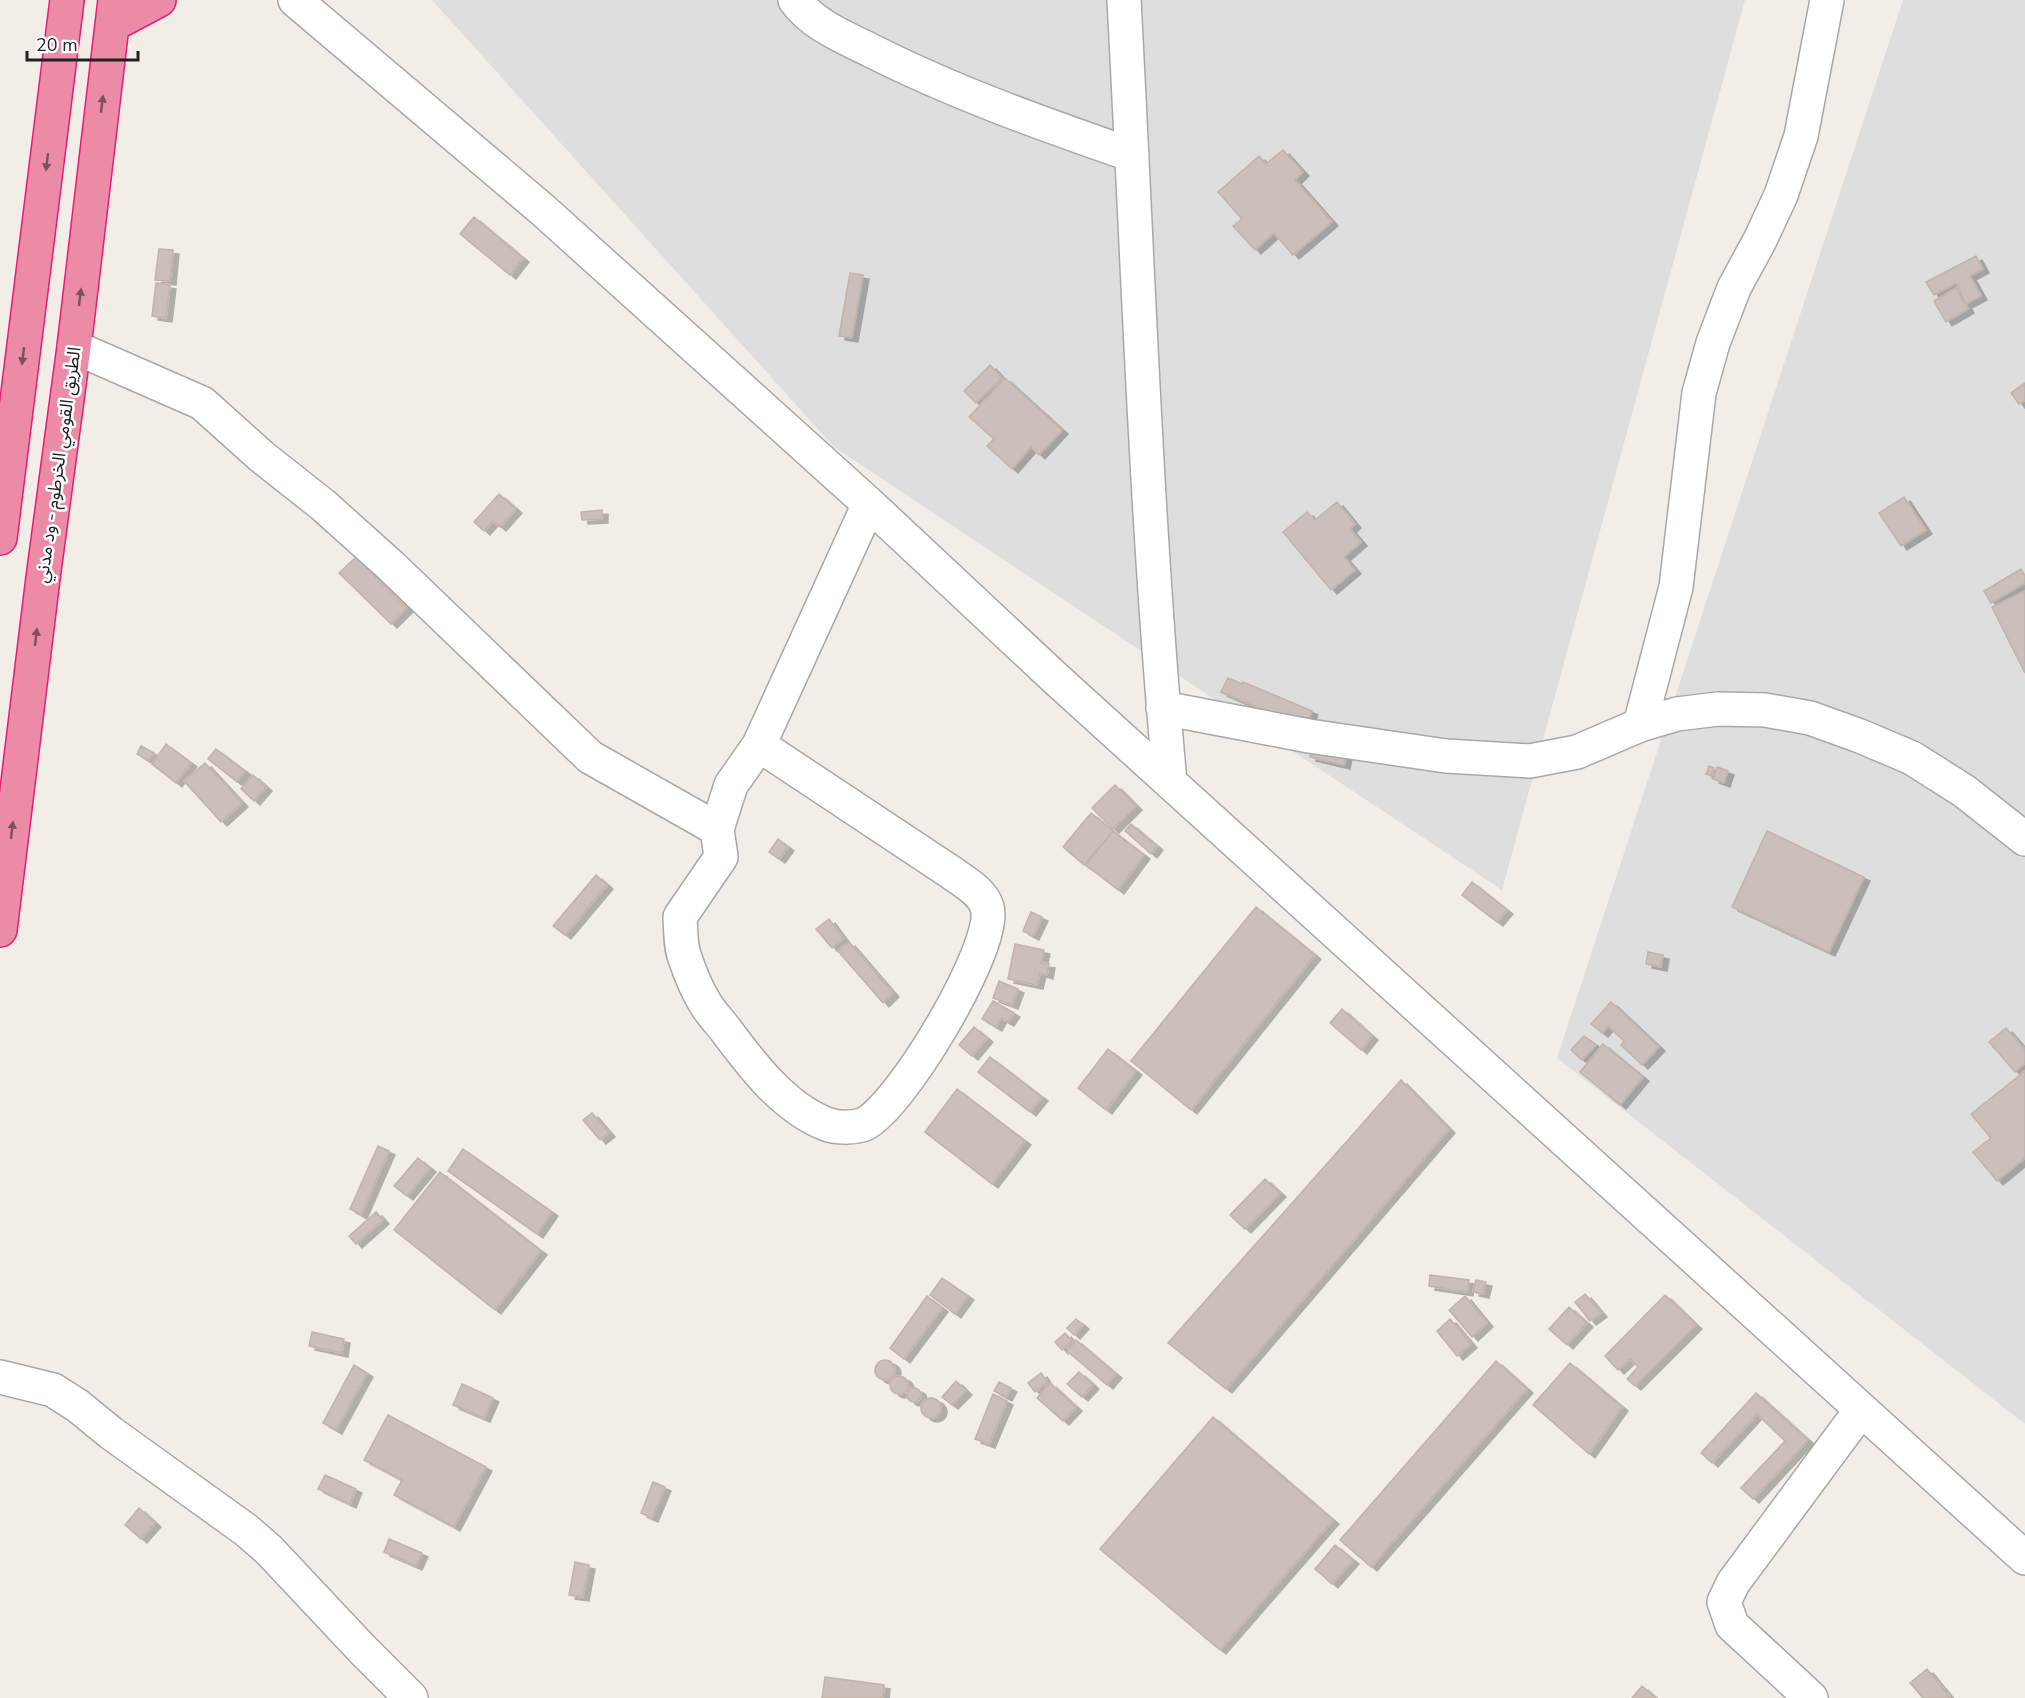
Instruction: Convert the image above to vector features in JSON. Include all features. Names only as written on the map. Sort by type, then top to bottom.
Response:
[{"type":"highway","points":[[0,538],[67,0]]},
{"type":"highway","points":[[113,12],[159,0]]},
{"type":"highway","name":"الطريق القومي الخرطوم - ود مدني","points":[[0,930],[74,347],[113,12]]},
{"type":"street","points":[[295,0],[544,211],[869,504],[1054,677],[2025,1558]]},
{"type":"street","points":[[795,0],[800,7],[829,29],[924,77],[1020,116],[1132,155]]},
{"type":"street","points":[[1124,0],[1143,378],[1163,708],[1170,782]]},
{"type":"street","points":[[1640,725],[1677,587],[1700,393],[1713,344],[1734,288],[1781,195],[1801,136],[1827,0]]},
{"type":"street","points":[[74,347],[202,404],[391,566],[590,757],[717,829]]},
{"type":"street","points":[[759,745],[952,873],[981,894],[988,908],[988,924],[976,961],[960,997],[924,1055],[882,1112],[864,1124],[846,1128],[827,1124],[805,1113],[783,1095],[744,1054],[705,1004],[684,956],[680,917],[721,857],[717,829],[731,785],[759,745],[869,504]]},
{"type":"street","points":[[1163,708],[1308,736],[1446,756],[1530,761],[1577,752],[1640,725],[1677,714],[1718,709],[1765,710],[1810,718],[1911,758],[1964,791],[2025,839]]},
{"type":"street","points":[[0,1377],[53,1390],[246,1530],[269,1550],[411,1698]]},
{"type":"street","points":[[1811,1698],[1732,1625],[1724,1602],[1734,1583],[1861,1410]]},
{"type":"shaded area","points":[[432,0],[1745,0],[1502,890],[834,447]]},
{"type":"shaded area","points":[[1903,0],[2025,0],[2025,1424],[1557,1058]]},
{"type":"building","points":[[1283,150],[1303,172],[1295,180],[1332,222],[1293,255],[1274,233],[1255,250],[1233,226],[1242,219],[1218,192],[1259,156],[1266,164]]},
{"type":"building","points":[[474,217],[523,258],[510,275],[460,234]]},
{"type":"building","points":[[159,249],[173,250],[170,281],[155,280]]},
{"type":"building","points":[[1976,256],[1983,269],[1970,276],[1981,296],[1966,304],[1956,283],[1934,295],[1926,282]]},
{"type":"building","points":[[850,273],[863,275],[852,338],[839,336]]},
{"type":"building","points":[[156,283],[170,285],[166,318],[152,316]]},
{"type":"building","points":[[1956,288],[1968,309],[1946,322],[1934,301]]},
{"type":"building","points":[[990,365],[1002,378],[976,403],[964,391]]},
{"type":"building","points":[[1005,378],[1062,430],[1039,455],[1031,447],[1012,469],[987,446],[994,439],[969,417]]},
{"type":"building","points":[[2025,383],[2025,400],[2019,404],[2011,393]]},
{"type":"building","points":[[499,494],[516,509],[500,527],[493,521],[484,531],[474,522]]},
{"type":"building","points":[[1904,497],[1926,530],[1901,546],[1879,513]]},
{"type":"building","points":[[1337,502],[1355,524],[1350,529],[1361,542],[1344,557],[1355,570],[1331,590],[1283,532],[1307,512],[1315,520]]},
{"type":"building","points":[[602,510],[602,519],[582,520],[581,512]]},
{"type":"building","points":[[356,557],[407,608],[391,624],[339,573]]},
{"type":"building","points":[[2021,569],[2025,576],[2025,583],[1991,603],[1984,591]]},
{"type":"building","points":[[2025,591],[2025,673],[1992,607]]},
{"type":"building","points":[[1228,678],[1312,711],[1305,728],[1221,692]]},
{"type":"building","points":[[1313,742],[1347,750],[1344,765],[1310,757]]},
{"type":"building","points":[[166,744],[191,763],[176,783],[152,764]]},
{"type":"building","points":[[141,746],[154,753],[149,761],[137,754]]},
{"type":"building","points":[[216,749],[245,771],[237,782],[208,759]]},
{"type":"building","points":[[205,763],[242,803],[221,822],[184,781]]},
{"type":"building","points":[[1709,766],[1714,768],[1711,776],[1706,774]]},
{"type":"building","points":[[1717,767],[1728,771],[1724,783],[1713,779]]},
{"type":"building","points":[[253,775],[266,787],[254,801],[241,789]]},
{"type":"building","points":[[1115,785],[1136,806],[1113,829],[1092,808]]},
{"type":"building","points":[[1091,813],[1113,831],[1084,865],[1063,847]]},
{"type":"building","points":[[1131,824],[1157,846],[1151,854],[1125,831]]},
{"type":"building","points":[[1113,831],[1144,855],[1118,890],[1086,865]]},
{"type":"building","points":[[1767,831],[1864,877],[1829,952],[1732,907]]},
{"type":"building","points":[[778,839],[788,847],[779,859],[769,852]]},
{"type":"building","points":[[596,875],[607,885],[565,935],[553,926]]},
{"type":"building","points":[[1472,882],[1507,910],[1497,922],[1462,895]]},
{"type":"building","points":[[1256,907],[1315,955],[1191,1110],[1131,1061]]},
{"type":"building","points":[[1031,912],[1042,917],[1033,936],[1023,931]]},
{"type":"building","points":[[829,919],[844,939],[832,948],[816,929]]},
{"type":"building","points":[[849,942],[893,993],[883,1003],[838,951]]},
{"type":"building","points":[[1015,944],[1044,950],[1041,963],[1049,964],[1047,975],[1040,973],[1037,985],[1008,979]]},
{"type":"building","points":[[1648,952],[1663,955],[1661,967],[1646,964]]},
{"type":"building","points":[[999,981],[1018,989],[1012,1005],[993,998]]},
{"type":"building","points":[[993,1001],[1014,1013],[1008,1022],[1001,1018],[996,1027],[982,1019]]},
{"type":"building","points":[[1611,1002],[1659,1047],[1642,1065],[1621,1045],[1624,1041],[1608,1026],[1602,1033],[1591,1024]]},
{"type":"building","points":[[1342,1009],[1372,1036],[1361,1050],[1330,1023]]},
{"type":"building","points":[[974,1027],[987,1038],[972,1056],[959,1045]]},
{"type":"building","points":[[2006,1028],[2025,1050],[2025,1063],[2015,1072],[1989,1042]]},
{"type":"building","points":[[1584,1036],[1596,1045],[1582,1060],[1571,1050]]},
{"type":"building","points":[[1603,1044],[1643,1077],[1620,1105],[1580,1072]]},
{"type":"building","points":[[1108,1049],[1136,1071],[1106,1110],[1078,1088]]},
{"type":"building","points":[[990,1057],[1042,1097],[1030,1112],[978,1072]]},
{"type":"building","points":[[2025,1071],[2025,1158],[1997,1181],[1973,1152],[1991,1138],[1971,1114]]},
{"type":"building","points":[[1401,1080],[1449,1129],[1226,1389],[1168,1343]]},
{"type":"building","points":[[957,1089],[1025,1141],[992,1184],[925,1132]]},
{"type":"building","points":[[592,1113],[609,1133],[600,1140],[583,1120]]},
{"type":"building","points":[[378,1146],[389,1151],[361,1215],[350,1209]]},
{"type":"building","points":[[463,1149],[552,1212],[537,1234],[448,1171]]},
{"type":"building","points":[[418,1158],[430,1168],[407,1196],[394,1186]]},
{"type":"building","points":[[440,1172],[541,1251],[495,1310],[394,1230]]},
{"type":"building","points":[[1265,1179],[1280,1193],[1245,1229],[1230,1215]]},
{"type":"building","points":[[376,1212],[383,1220],[356,1244],[349,1236]]},
{"type":"building","points":[[1430,1275],[1469,1280],[1467,1292],[1429,1286]]},
{"type":"building","points":[[942,1278],[968,1296],[955,1314],[930,1295]]},
{"type":"building","points":[[1476,1280],[1486,1282],[1483,1294],[1473,1292]]},
{"type":"building","points":[[1585,1294],[1601,1313],[1590,1321],[1575,1302]]},
{"type":"building","points":[[1665,1295],[1696,1325],[1635,1386],[1627,1379],[1638,1367],[1630,1359],[1618,1370],[1605,1356]]},
{"type":"building","points":[[927,1296],[942,1308],[904,1359],[890,1348]]},
{"type":"building","points":[[1465,1296],[1487,1323],[1472,1337],[1449,1310]]},
{"type":"building","points":[[1569,1307],[1587,1323],[1567,1345],[1549,1329]]},
{"type":"building","points":[[1076,1319],[1083,1325],[1074,1335],[1067,1328]]},
{"type":"building","points":[[1450,1319],[1471,1344],[1457,1356],[1437,1331]]},
{"type":"building","points":[[312,1332],[344,1339],[342,1353],[309,1346]]},
{"type":"building","points":[[1065,1333],[1072,1341],[1062,1350],[1055,1342]]},
{"type":"building","points":[[1076,1340],[1116,1374],[1107,1385],[1067,1351]]},
{"type":"building","points":[[885,1360],[892,1363],[895,1370],[892,1377],[885,1380],[878,1377],[875,1370],[878,1363]]},
{"type":"building","points":[[1496,1361],[1527,1389],[1371,1567],[1340,1540]]},
{"type":"building","points":[[1570,1363],[1622,1407],[1589,1454],[1533,1405]]},
{"type":"building","points":[[354,1365],[367,1373],[336,1430],[323,1423]]},
{"type":"building","points":[[1079,1372],[1093,1385],[1082,1397],[1067,1384]]},
{"type":"building","points":[[1041,1373],[1047,1382],[1035,1392],[1028,1383]]},
{"type":"building","points":[[899,1376],[905,1379],[908,1385],[905,1391],[899,1394],[893,1391],[890,1385],[893,1379]]},
{"type":"building","points":[[956,1381],[966,1391],[952,1405],[942,1397]]},
{"type":"building","points":[[999,1382],[1011,1388],[1006,1397],[994,1391]]},
{"type":"building","points":[[1050,1383],[1076,1407],[1063,1421],[1037,1398]]},
{"type":"building","points":[[462,1384],[493,1398],[484,1418],[453,1405]]},
{"type":"building","points":[[914,1388],[919,1390],[921,1395],[919,1400],[914,1402],[909,1400],[907,1395],[909,1390]]},
{"type":"building","points":[[1756,1393],[1808,1440],[1753,1499],[1741,1488],[1785,1441],[1757,1414],[1712,1463],[1701,1453]]},
{"type":"building","points":[[993,1394],[1007,1401],[989,1444],[975,1439]]},
{"type":"building","points":[[931,1398],[938,1401],[941,1408],[938,1415],[931,1418],[924,1415],[921,1408],[924,1401]]},
{"type":"building","points":[[388,1415],[486,1467],[454,1527],[394,1495],[402,1480],[364,1460]]},
{"type":"building","points":[[1213,1417],[1333,1520],[1220,1650],[1100,1549]]},
{"type":"building","points":[[325,1475],[356,1489],[350,1504],[318,1489]]},
{"type":"building","points":[[653,1482],[665,1487],[652,1518],[641,1513]]},
{"type":"building","points":[[139,1508],[155,1523],[141,1539],[125,1525]]},
{"type":"building","points":[[389,1539],[422,1553],[416,1566],[384,1552]]},
{"type":"building","points":[[1335,1545],[1353,1560],[1332,1584],[1315,1569]]},
{"type":"building","points":[[575,1562],[589,1565],[583,1597],[569,1595]]},
{"type":"building","points":[[1927,1669],[1950,1697],[1923,1698],[1910,1683]]},
{"type":"building","points":[[825,1677],[884,1685],[883,1698],[822,1698]]},
{"type":"building","points":[[1642,1686],[1656,1698],[1632,1698]]}]
